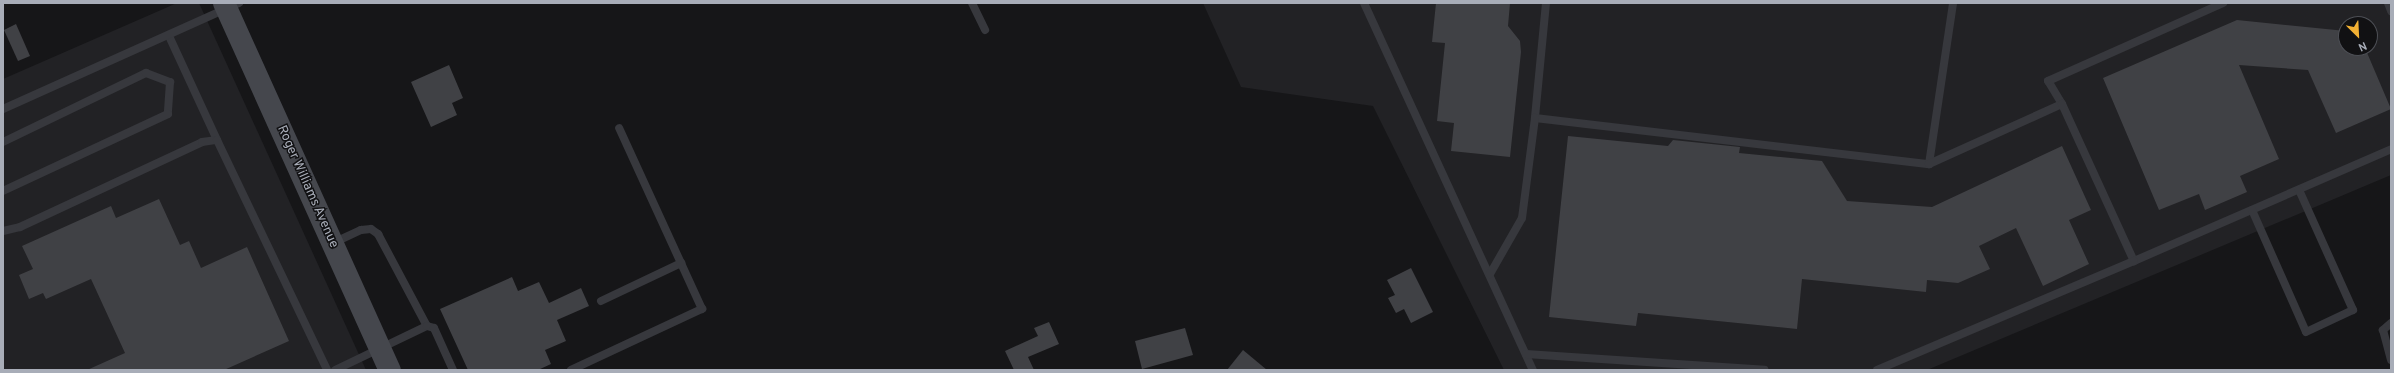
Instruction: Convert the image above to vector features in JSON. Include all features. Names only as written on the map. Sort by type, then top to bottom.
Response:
[{"type":"street","name":"Roger Williams Avenue","points":[[230,4],[332,243],[390,370]]},
{"type":"lane","points":[[972,3],[985,30]]},
{"type":"lane","points":[[1364,3],[1533,370]]},
{"type":"lane","points":[[1490,274],[1522,218],[1535,118],[1546,3]]},
{"type":"lane","points":[[1929,164],[1953,3]]},
{"type":"lane","points":[[2134,261],[2062,104],[2048,81],[2223,3]]},
{"type":"lane","points":[[2388,3],[2391,11]]},
{"type":"lane","points":[[3,109],[169,36],[230,4]]},
{"type":"lane","points":[[169,36],[327,370]]},
{"type":"lane","points":[[3,142],[146,74],[170,82],[168,114],[3,191]]},
{"type":"lane","points":[[1535,118],[1929,164],[2062,104]]},
{"type":"lane","points":[[571,370],[702,309],[619,128]]},
{"type":"lane","points":[[3,231],[20,227],[202,142],[217,140]]},
{"type":"lane","points":[[1877,370],[2134,261],[2391,149]]},
{"type":"lane","points":[[2252,210],[2306,332],[2353,310],[2299,190]]},
{"type":"lane","points":[[332,243],[361,230],[371,229],[378,234],[427,326]]},
{"type":"lane","points":[[601,301],[681,264]]},
{"type":"lane","points":[[2391,323],[2383,330],[2391,360]]},
{"type":"lane","points":[[335,370],[380,347],[427,326],[434,328],[453,370]]},
{"type":"lane","points":[[1526,354],[1764,370]]},
{"type":"shaded area","points":[[177,3],[199,3],[366,370],[3,370],[3,79]]},
{"type":"shaded area","points":[[1203,3],[2391,3],[2391,175],[1927,370],[1504,370],[1373,106],[1241,87]]},
{"type":"building","points":[[1436,3],[1510,3],[1508,26],[1520,41],[1521,52],[1510,157],[1451,151],[1454,123],[1437,121],[1445,43],[1432,42]]},
{"type":"building","points":[[2237,20],[2338,30],[2338,56],[2368,56],[2391,109],[2336,133],[2308,70],[2239,65],[2279,159],[2240,176],[2247,192],[2205,210],[2199,194],[2159,210],[2103,78]]},
{"type":"building","points":[[16,24],[30,56],[18,61],[4,30]]},
{"type":"building","points":[[449,65],[463,98],[452,103],[457,115],[431,127],[411,82]]},
{"type":"building","points":[[1568,136],[1668,146],[1673,140],[1740,147],[1739,153],[1822,161],[1847,201],[1932,207],[2062,146],[2091,210],[2069,220],[2089,264],[2043,286],[2016,228],[1979,246],[1990,269],[1958,283],[1927,280],[1926,292],[1802,279],[1797,329],[1638,313],[1636,326],[1549,317]]},
{"type":"building","points":[[159,199],[180,245],[189,241],[201,268],[247,247],[289,341],[224,370],[87,370],[125,353],[91,279],[46,299],[43,293],[29,299],[19,275],[33,269],[22,246],[111,206],[116,218]]},
{"type":"building","points":[[1411,268],[1433,312],[1411,323],[1404,309],[1396,313],[1388,298],[1395,295],[1387,280]]},
{"type":"building","points":[[512,277],[518,291],[539,282],[549,303],[581,288],[589,306],[557,320],[566,341],[545,350],[551,364],[538,370],[468,370],[440,309]]},
{"type":"building","points":[[1049,322],[1059,344],[1028,357],[1034,370],[1014,370],[1005,351],[1038,336],[1034,328]]},
{"type":"building","points":[[1185,328],[1193,355],[1142,369],[1135,341]]},
{"type":"building","points":[[1243,350],[1267,370],[1227,370]]}]
